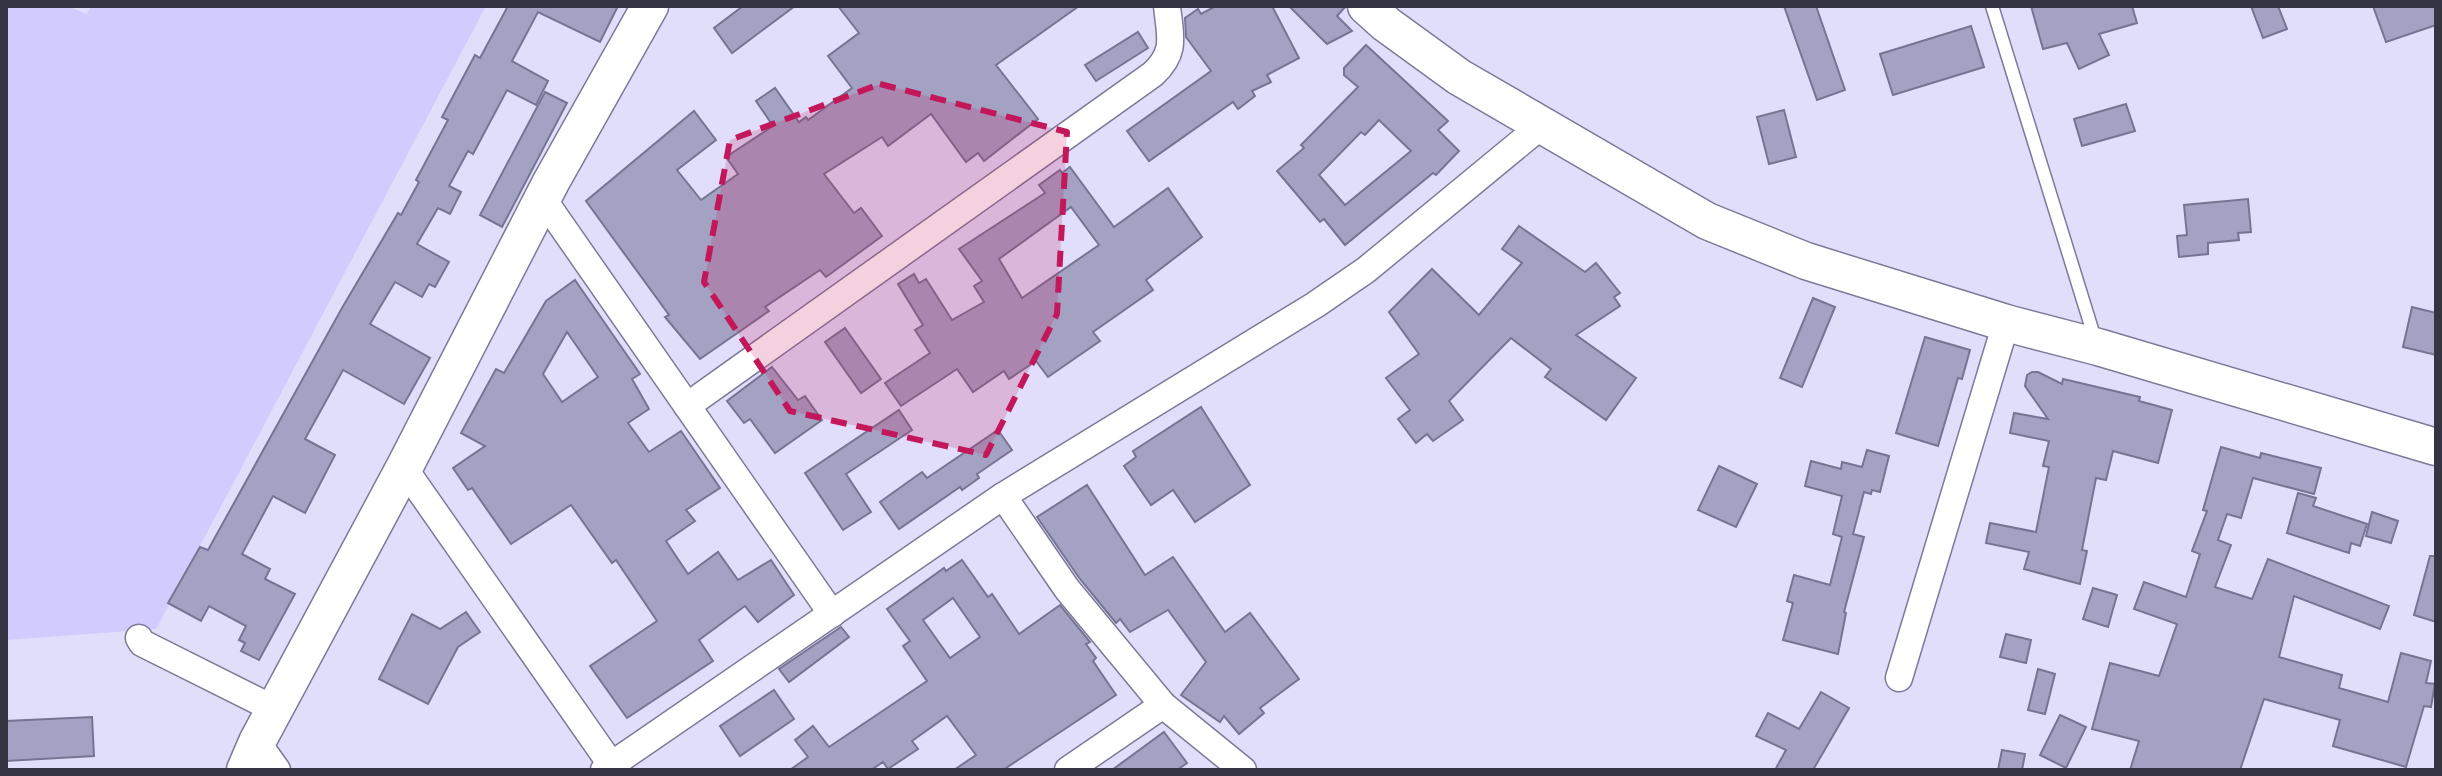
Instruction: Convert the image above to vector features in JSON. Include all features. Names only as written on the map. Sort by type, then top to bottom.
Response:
[{"type":"street","points":[[260,761],[276,710],[543,199],[650,6]]},
{"type":"street","points":[[687,406],[1153,74],[1165,63],[1171,47],[1167,6]]},
{"type":"street","points":[[1366,6],[1459,77],[1707,221],[1806,261],[2006,323],[2098,347],[2436,447]]},
{"type":"street","points":[[404,468],[610,768],[1003,496],[1315,305],[1366,270],[1542,125]]},
{"type":"street","points":[[543,199],[832,614]]},
{"type":"street","points":[[1899,678],[2006,323]]},
{"type":"street","points":[[1003,496],[1067,589],[1163,705],[1243,770]]},
{"type":"street","points":[[139,638],[142,643],[276,710]]},
{"type":"street","points":[[1068,770],[1163,705]]},
{"type":"lane","points":[[1992,6],[2098,347]]},
{"type":"highlighted area","points":[[880,84],[1067,132],[1057,314],[986,455],[790,411],[704,282],[730,140]]},
{"type":"shaded area","points":[[6,6],[67,6],[87,14],[91,6],[486,6],[156,629],[6,640]]},
{"type":"building","points":[[508,6],[618,6],[600,42],[538,12],[512,61],[548,81],[536,105],[507,90],[473,154],[468,151],[449,186],[461,192],[450,214],[438,208],[417,244],[449,262],[435,287],[429,284],[422,297],[395,282],[370,324],[430,358],[404,404],[343,370],[305,439],[335,455],[305,513],[273,496],[242,554],[270,569],[265,579],[295,594],[259,660],[241,651],[245,643],[239,640],[246,626],[209,606],[201,621],[168,603],[200,547],[208,550],[342,308],[398,213],[401,215],[448,120],[442,117],[475,55],[480,58]]},
{"type":"building","points":[[743,6],[795,6],[732,53],[714,28]]},
{"type":"building","points":[[838,6],[1079,6],[996,65],[1038,119],[984,161],[978,153],[966,162],[931,114],[888,146],[882,137],[824,174],[854,213],[861,208],[882,236],[826,277],[820,270],[765,307],[769,311],[700,359],[665,317],[669,315],[586,201],[694,111],[716,140],[677,170],[701,200],[738,174],[726,157],[773,126],[756,101],[775,88],[799,122],[806,117],[808,120],[852,88],[828,56],[859,33]]},
{"type":"building","points":[[1216,6],[1272,6],[1299,58],[1267,75],[1271,82],[1252,91],[1255,96],[1238,109],[1233,102],[1149,161],[1127,131],[1211,71],[1186,37],[1185,18],[1198,9],[1201,14]]},
{"type":"building","points":[[1289,6],[1346,6],[1337,16],[1352,31],[1327,44]]},
{"type":"building","points":[[1784,6],[1816,6],[1845,90],[1817,100]]},
{"type":"building","points":[[2031,6],[2132,6],[2137,23],[2099,34],[2109,55],[2079,69],[2067,43],[2043,49]]},
{"type":"building","points":[[2251,6],[2278,6],[2287,29],[2263,38]]},
{"type":"building","points":[[2373,6],[2436,6],[2436,25],[2386,42]]},
{"type":"building","points":[[1971,26],[1984,67],[1893,95],[1880,54]]},
{"type":"building","points":[[1138,32],[1148,48],[1096,81],[1085,65]]},
{"type":"building","points":[[1366,45],[1448,121],[1438,130],[1459,151],[1436,175],[1433,173],[1345,245],[1324,219],[1320,222],[1277,171],[1304,148],[1301,145],[1358,87],[1344,75],[1344,68]],"holes":[[[1379,120],[1411,151],[1345,205],[1319,175],[1361,132],[1365,135]]]},
{"type":"building","points":[[545,92],[567,103],[502,227],[480,215]]},
{"type":"building","points":[[2126,104],[2135,131],[2082,146],[2074,119]]},
{"type":"building","points":[[1784,110],[1796,157],[1769,164],[1757,117]]},
{"type":"building","points":[[1070,167],[1114,227],[1168,188],[1202,237],[1146,280],[1153,290],[1093,332],[1100,341],[1048,377],[1036,361],[1009,379],[1004,371],[973,392],[957,369],[901,406],[885,383],[930,353],[915,330],[923,325],[898,284],[914,274],[919,283],[926,279],[952,320],[984,302],[974,286],[982,281],[959,249],[1045,193],[1039,185],[1060,170],[1062,173]],"holes":[[[1071,207],[1099,245],[1022,298],[999,259]]]},
{"type":"building","points":[[2248,199],[2251,232],[2238,233],[2239,240],[2208,243],[2208,254],[2179,257],[2177,236],[2187,235],[2184,205]]},
{"type":"building","points":[[1519,226],[1585,272],[1596,263],[1620,293],[1614,297],[1620,306],[1576,335],[1636,378],[1606,420],[1545,377],[1551,369],[1511,338],[1449,401],[1463,420],[1433,441],[1427,434],[1416,443],[1398,419],[1410,410],[1386,378],[1419,354],[1389,312],[1432,269],[1479,315],[1522,263],[1502,249]]},
{"type":"building","points":[[575,280],[640,374],[632,379],[649,409],[628,423],[649,452],[681,431],[720,488],[686,510],[695,521],[666,541],[688,574],[718,552],[738,580],[771,560],[794,595],[758,622],[745,606],[699,640],[713,661],[627,718],[590,666],[657,621],[616,560],[612,563],[571,505],[511,544],[472,488],[468,490],[453,468],[485,446],[461,433],[496,369],[504,373],[546,301]],"holes":[[[567,332],[598,377],[562,402],[543,374]]]},
{"type":"building","points":[[1813,298],[1835,307],[1802,387],[1780,378]]},
{"type":"building","points":[[2412,307],[2436,313],[2436,355],[2403,347]]},
{"type":"building","points":[[845,328],[881,379],[861,393],[825,342]]},
{"type":"building","points":[[1925,337],[1970,350],[1962,379],[1958,378],[1938,446],[1896,433]]},
{"type":"building","points":[[772,367],[798,400],[805,396],[822,420],[775,453],[750,419],[744,423],[727,401]]},
{"type":"building","points":[[2032,372],[2062,384],[2063,379],[2140,397],[2139,401],[2172,410],[2158,463],[2113,451],[2106,480],[2096,478],[2082,550],[2087,551],[2080,584],[2024,569],[2029,552],[1986,543],[1990,523],[2036,532],[2049,467],[2043,466],[2049,441],[2010,433],[2014,413],[2048,419],[2025,386],[2027,375]]},
{"type":"building","points":[[1201,407],[1250,485],[1195,522],[1173,490],[1151,505],[1124,466],[1136,457],[1133,451]]},
{"type":"building","points":[[899,410],[912,430],[846,474],[871,512],[843,530],[805,473]]},
{"type":"building","points":[[998,430],[1012,450],[977,474],[979,478],[962,490],[960,487],[899,529],[880,502],[922,472],[927,478]]},
{"type":"building","points":[[2221,447],[2260,458],[2261,453],[2321,468],[2314,494],[2253,478],[2241,518],[2227,514],[2218,540],[2231,545],[2215,587],[2252,599],[2268,559],[2389,606],[2380,629],[2294,596],[2279,657],[2342,675],[2339,688],[2388,702],[2401,653],[2431,661],[2426,683],[2435,684],[2431,707],[2424,706],[2406,767],[2333,746],[2340,720],[2264,699],[2240,770],[2130,770],[2139,741],[2092,729],[2110,663],[2159,676],[2177,624],[2134,609],[2144,582],[2186,597],[2200,554],[2192,551],[2207,511],[2203,510]]},
{"type":"building","points":[[1867,450],[1889,456],[1880,492],[1864,492],[1853,534],[1864,537],[1844,612],[1838,654],[1783,640],[1793,603],[1787,601],[1794,575],[1830,585],[1842,537],[1833,534],[1842,496],[1805,486],[1811,461],[1841,469],[1842,462],[1862,467]]},
{"type":"building","points":[[1719,466],[1757,484],[1736,527],[1698,510]]},
{"type":"building","points":[[1087,485],[1145,575],[1173,557],[1225,632],[1250,613],[1299,679],[1260,708],[1264,713],[1239,734],[1224,716],[1220,722],[1181,695],[1206,662],[1168,610],[1130,632],[1120,619],[1116,623],[1080,579],[1037,517]]},
{"type":"building","points":[[2298,493],[2316,498],[2313,506],[2367,524],[2360,546],[2351,543],[2349,553],[2287,533]]},
{"type":"building","points":[[2372,512],[2398,521],[2391,543],[2366,536]]},
{"type":"building","points":[[2430,556],[2436,556],[2436,622],[2414,615]]},
{"type":"building","points":[[962,560],[988,597],[992,594],[1019,634],[1060,605],[1090,642],[1086,644],[1096,658],[1093,661],[1116,695],[1003,770],[954,770],[976,755],[947,716],[912,741],[918,749],[888,769],[883,762],[871,770],[790,770],[808,757],[795,740],[813,726],[829,747],[927,681],[903,646],[910,641],[887,609],[944,568],[946,571]],"holes":[[[953,598],[980,637],[950,658],[923,620]]]},
{"type":"building","points":[[2093,588],[2117,595],[2108,627],[2083,619]]},
{"type":"building","points":[[466,612],[480,632],[458,647],[428,704],[379,679],[412,614],[440,629]]},
{"type":"building","points":[[841,627],[849,637],[789,682],[779,669]]},
{"type":"building","points":[[2006,634],[2031,640],[2026,663],[2000,657]]},
{"type":"building","points":[[2038,669],[2055,674],[2045,714],[2028,710]]},
{"type":"building","points":[[774,690],[794,719],[740,756],[720,726]]},
{"type":"building","points":[[1821,692],[1849,708],[1813,770],[1775,770],[1786,750],[1756,736],[1768,713],[1799,729]]},
{"type":"building","points":[[2060,715],[2086,727],[2066,768],[2040,755]]},
{"type":"building","points":[[92,717],[94,756],[6,761],[6,721]]},
{"type":"building","points":[[1164,732],[1187,763],[1177,770],[1112,770]]},
{"type":"building","points":[[2002,750],[2025,754],[2022,770],[1998,770]]}]
